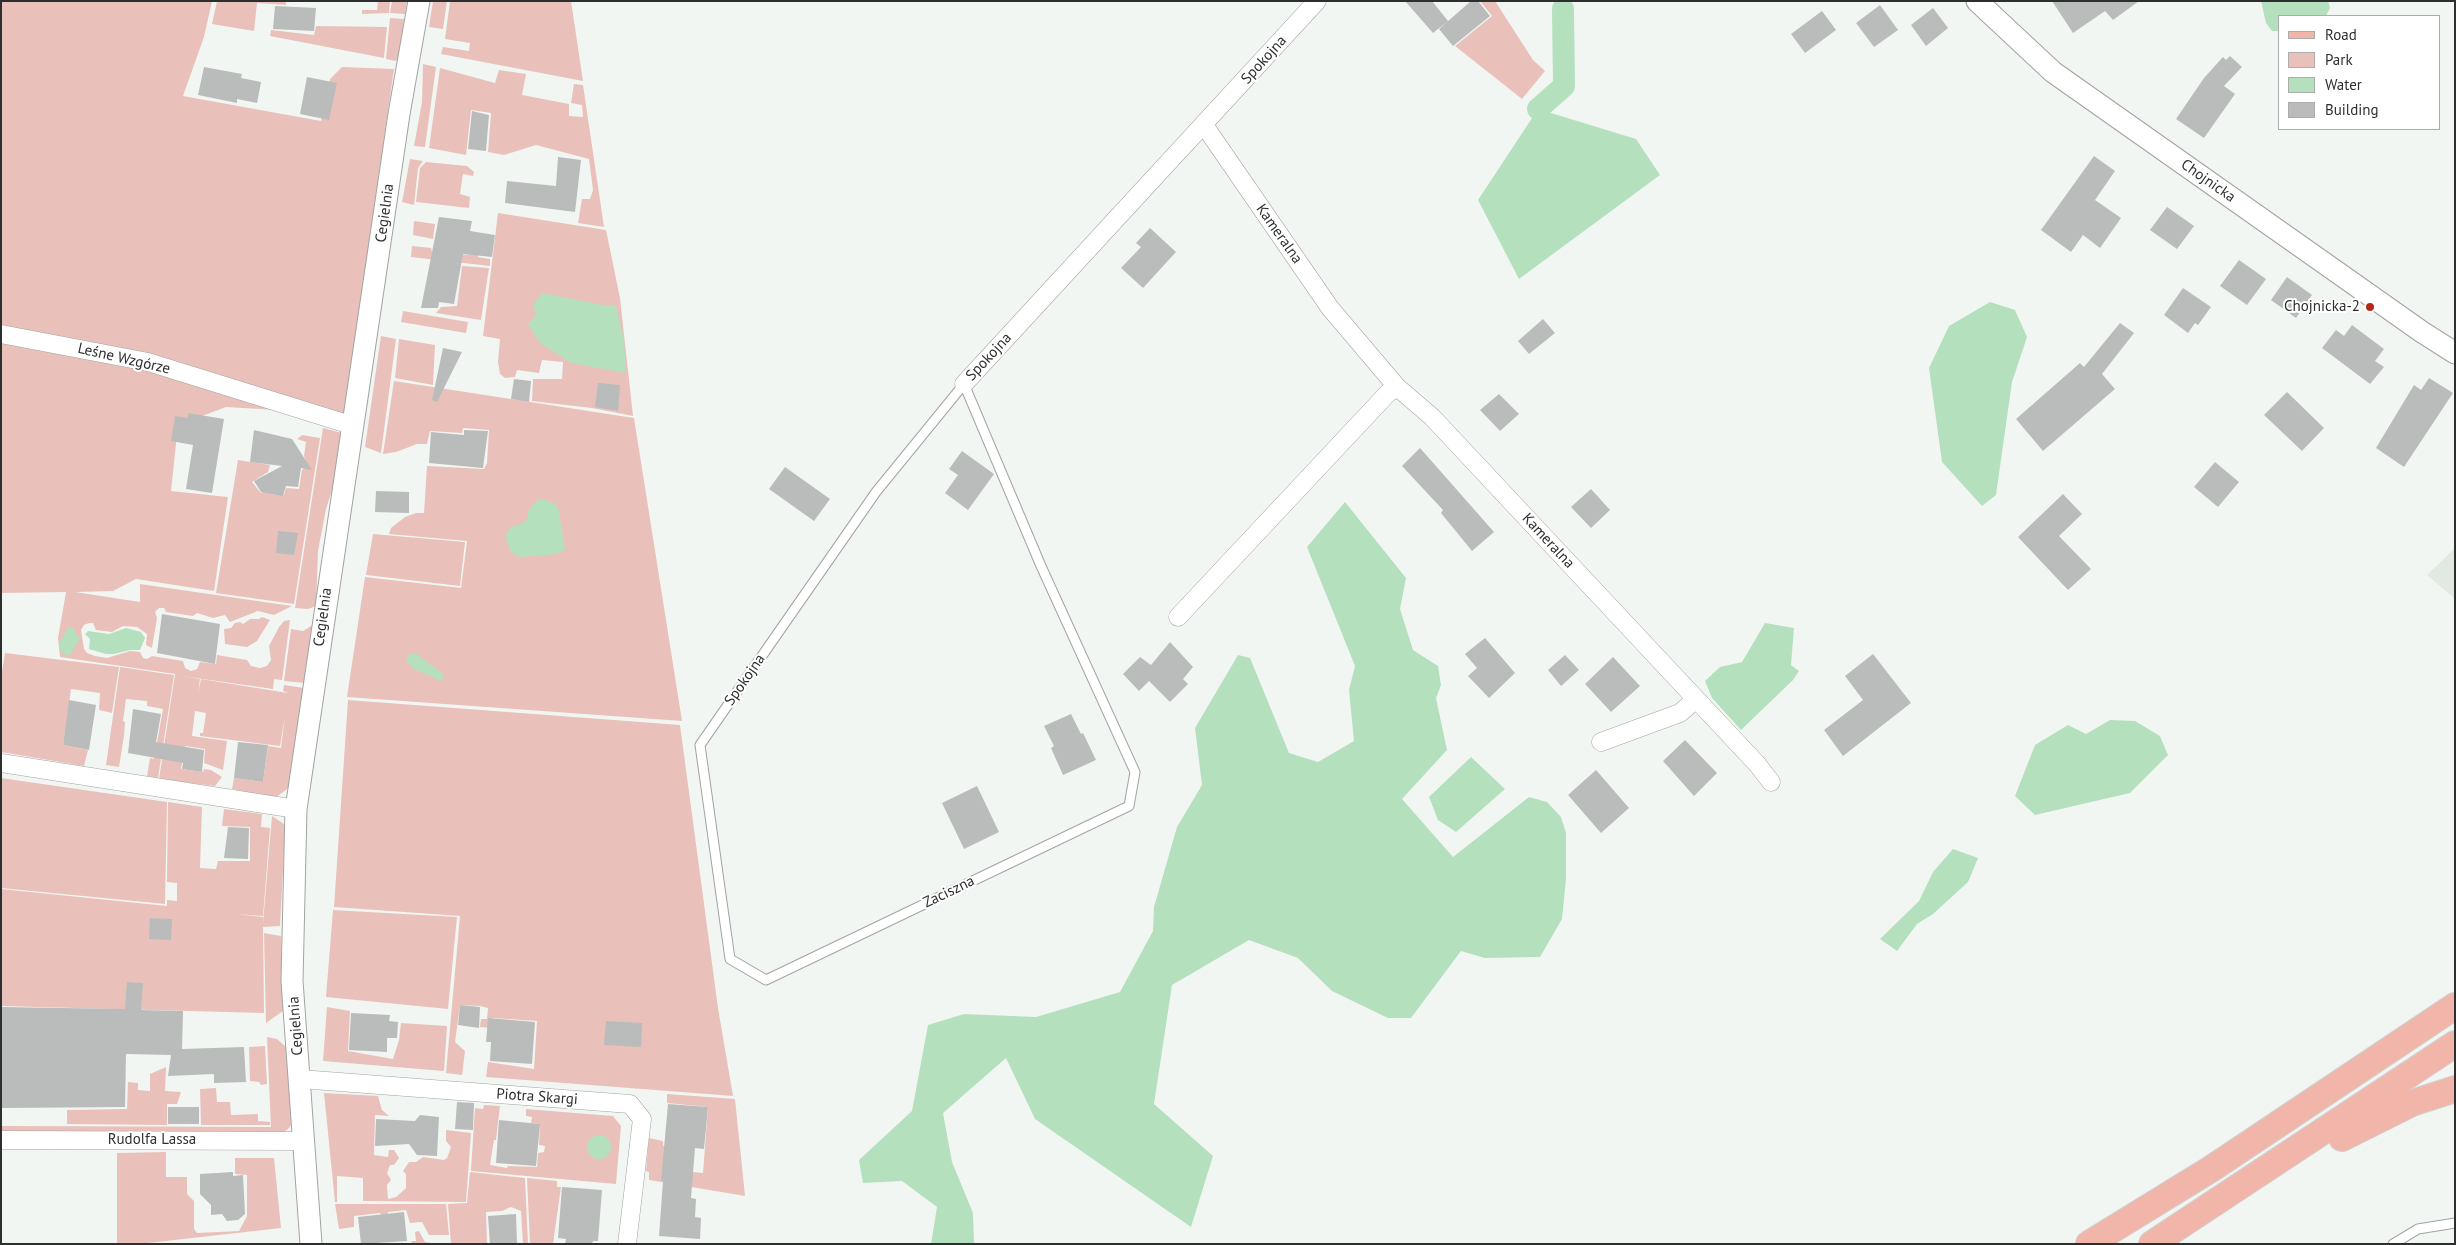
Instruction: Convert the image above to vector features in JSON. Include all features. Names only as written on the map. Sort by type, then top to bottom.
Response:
[{"type":"main road","points":[[2090,1244],[2211,1169],[2455,1006]]},
{"type":"main road","points":[[2152,1244],[2455,1044]]},
{"type":"main road","points":[[2261,1173],[2319,1151],[2367,1124],[2412,1102],[2455,1089]]},
{"type":"street","name":"Cegielnia","points":[[310,1244],[292,981],[296,809],[405,77],[419,1]]},
{"type":"street","name":"Spokojna","points":[[964,384],[1317,1]]},
{"type":"street","name":"Chojnicka","points":[[1978,1],[2053,72],[2422,332],[2453,347]]},
{"type":"street","name":"Kameralna","points":[[1204,125],[1330,308],[1397,387],[1432,417],[1696,699],[1771,782]]},
{"type":"street","name":"Leśne Wzgórze","points":[[1,334],[148,362],[354,426]]},
{"type":"street","points":[[1178,617],[1381,400],[1397,387]]},
{"type":"street","points":[[1601,742],[1680,713],[1696,699]]},
{"type":"street","points":[[1,763],[296,809]]},
{"type":"street","name":"Piotra Skargi","points":[[300,1079],[630,1104],[642,1119],[627,1244]]},
{"type":"street","name":"Rudolfa Lassa","points":[[1,1140],[303,1141]]},
{"type":"lane","name":"Zaciszna","points":[[700,745],[730,959],[766,980],[1129,806],[1135,772],[1042,566],[964,384]]},
{"type":"lane","name":"Spokojna","points":[[700,745],[876,492],[964,384]]},
{"type":"lane","points":[[2393,1244],[2418,1229],[2455,1223]]},
{"type":"shaded area","points":[[2455,548],[2455,599],[2427,575]]},
{"type":"green space","points":[[1,1],[212,1],[204,37],[183,96],[321,121],[330,79],[342,67],[394,69],[344,414],[226,407],[178,425],[171,491],[228,497],[214,591],[136,579],[113,591],[75,592],[140,602],[140,584],[292,606],[274,615],[258,611],[230,622],[225,615],[213,618],[197,613],[193,616],[166,612],[164,608],[159,608],[155,612],[157,618],[152,648],[146,645],[147,634],[137,627],[123,626],[112,632],[96,630],[93,623],[89,623],[84,625],[81,630],[84,649],[87,653],[95,656],[107,658],[130,651],[140,652],[143,658],[147,659],[152,656],[183,661],[185,668],[191,671],[197,669],[200,662],[216,664],[217,655],[247,660],[251,666],[260,668],[267,666],[271,660],[269,646],[279,627],[284,621],[290,620],[282,680],[274,679],[273,689],[182,676],[200,679],[198,693],[201,679],[288,693],[283,691],[284,685],[304,688],[290,784],[287,789],[275,798],[232,789],[234,778],[263,782],[268,746],[281,748],[285,716],[280,746],[200,736],[200,733],[203,733],[206,713],[195,711],[192,736],[227,741],[223,770],[204,763],[205,749],[185,746],[181,769],[203,772],[204,769],[211,770],[222,777],[215,786],[159,779],[175,674],[60,657],[58,638],[66,592],[1,593]]},
{"type":"green space","points":[[217,1],[286,1],[286,5],[257,3],[254,31],[212,24]]},
{"type":"green space","points":[[378,1],[390,1],[389,13],[362,14],[362,10],[377,10]]},
{"type":"green space","points":[[392,1],[407,1],[405,14],[390,13]]},
{"type":"green space","points":[[433,1],[447,1],[443,29],[429,27]]},
{"type":"green space","points":[[450,1],[571,1],[583,81],[441,54],[443,47],[469,51],[470,43],[445,39]]},
{"type":"green space","points":[[1480,1],[1495,1],[1533,60],[1545,71],[1522,99],[1455,46],[1492,16]]},
{"type":"green space","points":[[390,18],[404,19],[399,57],[396,61],[386,59]]},
{"type":"green space","points":[[316,26],[387,27],[384,58],[270,36],[271,30],[314,35]]},
{"type":"green space","points":[[423,64],[436,67],[425,147],[414,146],[422,102]]},
{"type":"green space","points":[[440,68],[495,83],[499,70],[526,74],[522,95],[569,104],[569,116],[583,117],[582,105],[571,103],[574,84],[583,85],[604,227],[578,223],[582,199],[590,199],[593,190],[589,159],[536,145],[504,155],[488,152],[491,113],[471,110],[466,155],[429,148]]},
{"type":"green space","points":[[410,159],[423,161],[418,168],[414,205],[402,202]]},
{"type":"green space","points":[[426,162],[467,166],[474,172],[473,176],[463,174],[460,194],[470,197],[469,208],[416,202],[420,168]]},
{"type":"green space","points":[[498,213],[606,230],[620,298],[633,416],[592,408],[532,401],[533,379],[562,379],[563,362],[542,360],[539,373],[517,370],[515,377],[505,378],[500,374],[498,362],[500,339],[483,336]]},
{"type":"green space","points":[[414,221],[435,224],[433,239],[413,235]]},
{"type":"green space","points":[[472,233],[482,234],[478,257],[490,259],[490,266],[411,257],[412,246],[431,248],[432,252],[469,255]]},
{"type":"green space","points":[[462,266],[489,268],[481,320],[436,313],[441,307],[457,306]]},
{"type":"green space","points":[[403,311],[468,322],[466,333],[401,322]]},
{"type":"green space","points":[[381,336],[396,339],[381,453],[365,447]]},
{"type":"green space","points":[[399,339],[435,345],[433,385],[395,378]]},
{"type":"green space","points":[[394,381],[634,418],[682,721],[347,697],[365,577],[461,588],[467,541],[389,534],[391,528],[405,517],[416,513],[424,513],[427,466],[484,469],[487,463],[489,430],[463,428],[462,433],[430,431],[427,444],[417,444],[396,452],[383,454]]},
{"type":"green space","points":[[323,428],[342,433],[334,484],[326,509],[318,551],[316,606],[308,609],[295,608]]},
{"type":"green space","points":[[302,435],[320,438],[294,604],[216,593],[238,460],[270,465],[268,472],[252,482],[261,493],[269,488],[271,494],[284,495],[286,488],[299,489],[302,470],[307,465],[304,456],[306,442],[297,439]]},
{"type":"green space","points":[[373,534],[465,542],[460,586],[366,575]]},
{"type":"green space","points":[[262,617],[270,620],[257,641],[247,647],[225,644],[224,629],[231,628],[235,623],[240,622],[243,624],[250,619]]},
{"type":"green space","points":[[314,626],[305,683],[284,681],[291,629],[303,631]]},
{"type":"green space","points":[[5,653],[119,667],[112,713],[99,710],[100,693],[71,689],[63,745],[88,750],[84,766],[1,752],[1,678]]},
{"type":"green space","points":[[120,667],[174,675],[158,778],[147,776],[150,758],[154,759],[163,709],[147,706],[147,701],[126,699],[123,721],[125,722],[124,736],[119,767],[106,765]]},
{"type":"green space","points":[[348,700],[680,725],[718,1008],[733,1096],[486,1077],[488,1062],[534,1069],[537,1021],[493,1018],[491,1028],[480,1027],[481,1019],[487,1019],[488,1008],[480,1006],[460,1005],[455,1042],[465,1051],[462,1075],[446,1073],[460,916],[334,907]]},
{"type":"green space","points":[[1,778],[167,802],[165,904],[1,888]]},
{"type":"green space","points":[[168,802],[202,807],[200,868],[216,869],[218,861],[250,861],[250,827],[222,826],[224,809],[262,814],[261,827],[270,828],[263,916],[236,914],[263,917],[263,923],[272,816],[284,824],[280,926],[263,927],[264,1013],[1,1006],[1,889],[167,906],[167,900],[177,901],[177,883],[167,882]]},
{"type":"green space","points":[[333,910],[457,917],[448,1009],[326,997]]},
{"type":"green space","points":[[264,933],[281,936],[283,1011],[266,1023]]},
{"type":"green space","points":[[327,1007],[350,1011],[348,1051],[393,1059],[399,1040],[401,1023],[447,1026],[444,1071],[323,1061]]},
{"type":"green space","points":[[267,1037],[277,1039],[286,1047],[292,1122],[290,1127],[282,1134],[1,1135],[1,1126],[271,1127]]},
{"type":"green space","points":[[265,1046],[267,1084],[261,1085],[259,1082],[250,1081],[249,1047]]},
{"type":"green space","points":[[166,1067],[165,1091],[181,1092],[177,1104],[167,1104],[167,1125],[67,1124],[67,1110],[127,1109],[128,1082],[138,1083],[138,1090],[150,1091],[150,1074]]},
{"type":"green space","points":[[216,1088],[217,1102],[230,1102],[231,1115],[258,1114],[258,1121],[270,1122],[270,1125],[201,1125],[200,1089]]},
{"type":"green space","points":[[324,1093],[378,1096],[382,1110],[389,1116],[375,1115],[374,1155],[388,1157],[389,1150],[394,1150],[399,1158],[394,1165],[390,1165],[387,1173],[391,1180],[387,1185],[388,1199],[396,1197],[406,1188],[406,1174],[403,1171],[409,1162],[416,1162],[423,1157],[444,1160],[447,1158],[451,1147],[446,1141],[446,1130],[471,1133],[466,1202],[363,1201],[363,1178],[337,1176],[337,1202],[335,1202]]},
{"type":"green space","points":[[667,1094],[735,1099],[745,1196],[649,1180],[649,1172],[646,1171],[649,1138],[663,1141],[663,1146],[668,1147],[666,1169],[703,1173],[708,1107],[667,1103]]},
{"type":"green space","points":[[484,1105],[500,1106],[496,1140],[494,1140],[490,1165],[507,1168],[508,1166],[537,1167],[538,1153],[544,1152],[545,1146],[539,1145],[540,1124],[531,1123],[532,1117],[526,1116],[526,1109],[613,1116],[621,1126],[616,1184],[471,1171],[475,1108],[483,1109]]},
{"type":"green space","points":[[166,1152],[166,1177],[187,1177],[187,1194],[194,1201],[194,1229],[197,1233],[239,1231],[247,1216],[247,1175],[235,1174],[235,1158],[274,1158],[281,1228],[139,1244],[117,1244],[117,1153]]},
{"type":"green space","points":[[470,1172],[525,1178],[528,1244],[523,1244],[521,1211],[511,1207],[502,1211],[486,1212],[487,1244],[451,1244],[448,1204],[467,1203]]},
{"type":"green space","points":[[527,1178],[557,1181],[557,1187],[561,1187],[553,1244],[530,1244]]},
{"type":"green space","points":[[335,1204],[446,1204],[449,1235],[429,1235],[422,1222],[410,1223],[406,1210],[388,1212],[387,1218],[382,1217],[380,1213],[354,1216],[354,1227],[339,1229]]},
{"type":"green space","points":[[419,1231],[425,1242],[438,1244],[411,1244],[412,1241],[416,1241],[415,1232]]},
{"type":"water","points":[[2261,1],[2328,1],[2330,8],[2326,15],[2278,15],[2278,31],[2272,31],[2266,23]]},
{"type":"water","points":[[1538,109],[1636,139],[1660,175],[1519,279],[1478,200]]},
{"type":"water","points":[[543,293],[602,305],[616,305],[624,340],[626,373],[571,363],[540,343],[528,324],[536,315],[533,304]]},
{"type":"water","points":[[1990,302],[2015,310],[2027,337],[2012,382],[1996,495],[1982,506],[1942,462],[1929,368],[1949,326]]},
{"type":"water","points":[[539,499],[550,501],[558,507],[565,549],[557,554],[520,557],[511,552],[505,536],[511,527],[523,523],[527,519],[529,509]]},
{"type":"water","points":[[1345,502],[1406,578],[1400,609],[1413,650],[1438,666],[1441,685],[1436,698],[1447,750],[1402,799],[1453,857],[1529,797],[1547,802],[1561,817],[1566,833],[1566,879],[1562,919],[1540,957],[1485,958],[1461,951],[1411,1018],[1388,1018],[1332,991],[1298,958],[1249,940],[1172,985],[1154,1104],[1213,1156],[1191,1227],[1035,1119],[1006,1058],[943,1113],[952,1162],[973,1213],[974,1243],[931,1244],[937,1207],[902,1181],[863,1183],[859,1160],[912,1111],[928,1025],[964,1014],[1036,1017],[1120,992],[1153,931],[1154,907],[1177,827],[1202,785],[1195,728],[1238,655],[1250,658],[1289,753],[1318,762],[1354,741],[1349,690],[1355,666],[1307,547]]},
{"type":"water","points":[[1765,623],[1794,628],[1791,665],[1799,671],[1793,680],[1741,730],[1712,698],[1705,681],[1720,667],[1742,662]]},
{"type":"water","points":[[69,626],[74,629],[76,636],[81,637],[69,656],[61,652],[59,643]]},
{"type":"water","points":[[126,628],[141,632],[145,638],[140,650],[106,654],[89,649],[90,639],[85,634],[88,631],[109,634]]},
{"type":"water","points":[[415,653],[442,673],[444,678],[442,681],[414,669],[406,661],[409,654]]},
{"type":"water","points":[[2110,720],[2135,721],[2160,736],[2168,755],[2130,793],[2035,815],[2015,796],[2035,745],[2068,725],[2086,734]]},
{"type":"water","points":[[1471,757],[1505,789],[1456,832],[1438,820],[1429,797]]},
{"type":"water","points":[[1953,849],[1978,858],[1968,882],[1933,914],[1917,924],[1897,951],[1880,939],[1919,901],[1933,872]]},
{"type":"water","points":[[599,1135],[604,1136],[610,1142],[610,1152],[604,1158],[599,1159],[594,1158],[588,1152],[587,1147],[588,1142],[594,1136]]},
{"type":"building","points":[[1405,1],[1432,1],[1448,21],[1433,33]]},
{"type":"building","points":[[1471,1],[1478,1],[1490,16],[1453,46],[1439,29]]},
{"type":"building","points":[[2052,1],[2139,1],[2113,20],[2105,11],[2073,33]]},
{"type":"building","points":[[1880,5],[1898,30],[1874,47],[1856,23]]},
{"type":"building","points":[[275,6],[316,8],[314,31],[273,29]]},
{"type":"building","points":[[1933,8],[1948,28],[1926,46],[1911,25]]},
{"type":"building","points":[[1822,11],[1836,30],[1805,53],[1791,34]]},
{"type":"building","points":[[2230,56],[2242,67],[2224,86],[2235,94],[2204,138],[2176,119],[2204,78],[2223,57],[2226,60]]},
{"type":"building","points":[[204,67],[242,74],[241,78],[261,82],[257,103],[237,99],[237,103],[198,95]]},
{"type":"building","points":[[307,77],[337,83],[329,120],[300,114]]},
{"type":"building","points":[[472,111],[489,115],[486,151],[468,149]]},
{"type":"building","points":[[2094,156],[2115,171],[2095,200],[2121,218],[2100,248],[2083,235],[2071,252],[2041,230]]},
{"type":"building","points":[[558,157],[581,160],[575,212],[505,203],[507,181],[556,186]]},
{"type":"building","points":[[2167,207],[2194,226],[2177,249],[2150,230]]},
{"type":"building","points":[[439,217],[472,221],[470,231],[495,235],[492,257],[463,254],[454,304],[439,302],[438,308],[421,308]]},
{"type":"building","points":[[1150,228],[1176,252],[1143,288],[1121,268],[1141,247],[1136,243]]},
{"type":"building","points":[[2239,260],[2266,279],[2247,305],[2220,286]]},
{"type":"building","points":[[2287,277],[2312,295],[2296,318],[2271,300]]},
{"type":"building","points":[[2183,288],[2211,307],[2198,325],[2195,323],[2188,333],[2164,315]]},
{"type":"building","points":[[1543,319],[1555,333],[1529,354],[1518,341]]},
{"type":"building","points":[[2120,323],[2134,333],[2102,374],[2115,389],[2043,451],[2016,419],[2080,363],[2084,367]]},
{"type":"building","points":[[2352,325],[2384,349],[2375,361],[2384,367],[2370,384],[2322,348],[2336,330],[2344,336]]},
{"type":"building","points":[[443,348],[462,352],[437,402],[432,400]]},
{"type":"building","points":[[2429,378],[2453,393],[2404,467],[2376,448],[2414,385],[2421,390]]},
{"type":"building","points":[[514,379],[531,381],[529,402],[511,399]]},
{"type":"building","points":[[598,383],[620,385],[618,411],[595,407]]},
{"type":"building","points":[[2287,392],[2324,428],[2302,451],[2264,415]]},
{"type":"building","points":[[1499,394],[1519,414],[1500,431],[1480,410]]},
{"type":"building","points":[[188,413],[224,419],[212,493],[186,489],[193,445],[171,441],[175,416],[188,418]]},
{"type":"building","points":[[254,430],[292,439],[312,470],[301,468],[298,487],[286,486],[283,496],[261,492],[254,481],[282,466],[250,462]]},
{"type":"building","points":[[464,430],[488,431],[483,468],[429,463],[431,432],[464,435]]},
{"type":"building","points":[[1420,448],[1494,532],[1472,551],[1441,513],[1443,510],[1402,466]]},
{"type":"building","points":[[962,451],[994,474],[968,510],[945,493],[958,475],[949,469]]},
{"type":"building","points":[[2215,462],[2239,482],[2218,507],[2194,487]]},
{"type":"building","points":[[785,467],[830,499],[814,521],[769,489]]},
{"type":"building","points":[[1591,489],[1610,510],[1591,528],[1571,507]]},
{"type":"building","points":[[376,491],[409,492],[409,513],[375,512]]},
{"type":"building","points":[[2063,494],[2082,514],[2059,536],[2091,569],[2068,590],[2018,537]]},
{"type":"building","points":[[278,531],[298,533],[294,555],[276,553]]},
{"type":"building","points":[[162,614],[220,624],[215,664],[157,653]]},
{"type":"building","points":[[1485,638],[1515,673],[1489,698],[1468,676],[1477,668],[1465,654]]},
{"type":"building","points":[[1170,642],[1193,667],[1183,679],[1188,684],[1170,702],[1149,681],[1139,691],[1123,674],[1140,657],[1151,665]]},
{"type":"building","points":[[1873,654],[1911,703],[1843,756],[1824,730],[1863,700],[1845,676]]},
{"type":"building","points":[[1565,655],[1579,670],[1561,686],[1548,670]]},
{"type":"building","points":[[1613,657],[1640,686],[1611,712],[1585,684]]},
{"type":"building","points":[[69,700],[96,705],[89,750],[63,745]]},
{"type":"building","points":[[133,709],[161,714],[156,742],[204,750],[202,772],[182,769],[183,763],[128,753]]},
{"type":"building","points":[[1071,714],[1096,760],[1063,775],[1051,748],[1054,746],[1044,726]]},
{"type":"building","points":[[1685,740],[1717,773],[1694,796],[1663,761]]},
{"type":"building","points":[[238,742],[268,745],[263,782],[234,778]]},
{"type":"building","points":[[1596,770],[1629,808],[1601,833],[1568,795]]},
{"type":"building","points":[[977,786],[999,832],[964,849],[942,803]]},
{"type":"building","points":[[228,827],[249,828],[248,859],[224,858]]},
{"type":"building","points":[[150,918],[172,919],[171,940],[149,939]]},
{"type":"building","points":[[127,982],[143,983],[141,1010],[183,1011],[182,1049],[244,1047],[246,1082],[214,1083],[214,1074],[168,1076],[171,1055],[126,1054],[125,1107],[1,1108],[1,1007],[125,1009]]},
{"type":"building","points":[[460,1005],[480,1007],[479,1028],[458,1025]]},
{"type":"building","points":[[351,1013],[390,1015],[389,1021],[398,1022],[397,1038],[387,1038],[387,1052],[349,1050]]},
{"type":"building","points":[[488,1018],[535,1022],[532,1064],[490,1061],[491,1042],[486,1042]]},
{"type":"building","points":[[606,1021],[642,1023],[641,1047],[604,1045]]},
{"type":"building","points":[[457,1102],[474,1103],[473,1130],[455,1129]]},
{"type":"building","points":[[668,1104],[708,1107],[704,1149],[695,1148],[691,1198],[696,1199],[695,1217],[701,1218],[700,1239],[659,1236],[663,1181],[661,1181]]},
{"type":"building","points":[[168,1107],[199,1107],[199,1124],[168,1124]]},
{"type":"building","points":[[420,1115],[439,1117],[437,1156],[417,1155],[409,1144],[375,1146],[376,1119],[415,1121]]},
{"type":"building","points":[[499,1120],[540,1124],[536,1166],[496,1163]]},
{"type":"building","points":[[233,1172],[233,1176],[243,1175],[245,1214],[238,1220],[227,1221],[222,1214],[211,1215],[211,1205],[200,1194],[200,1174]]},
{"type":"building","points":[[562,1187],[602,1190],[598,1241],[593,1241],[592,1244],[565,1244],[566,1239],[558,1238]]},
{"type":"building","points":[[404,1212],[407,1241],[361,1244],[358,1217]]},
{"type":"building","points":[[516,1214],[517,1244],[490,1244],[488,1216]]},
{"type":"waterway","points":[[1538,109],[1564,86],[1563,9]]},
{"type":"place","name":"Chojnicka-2","points":[[2370,307]]}]
